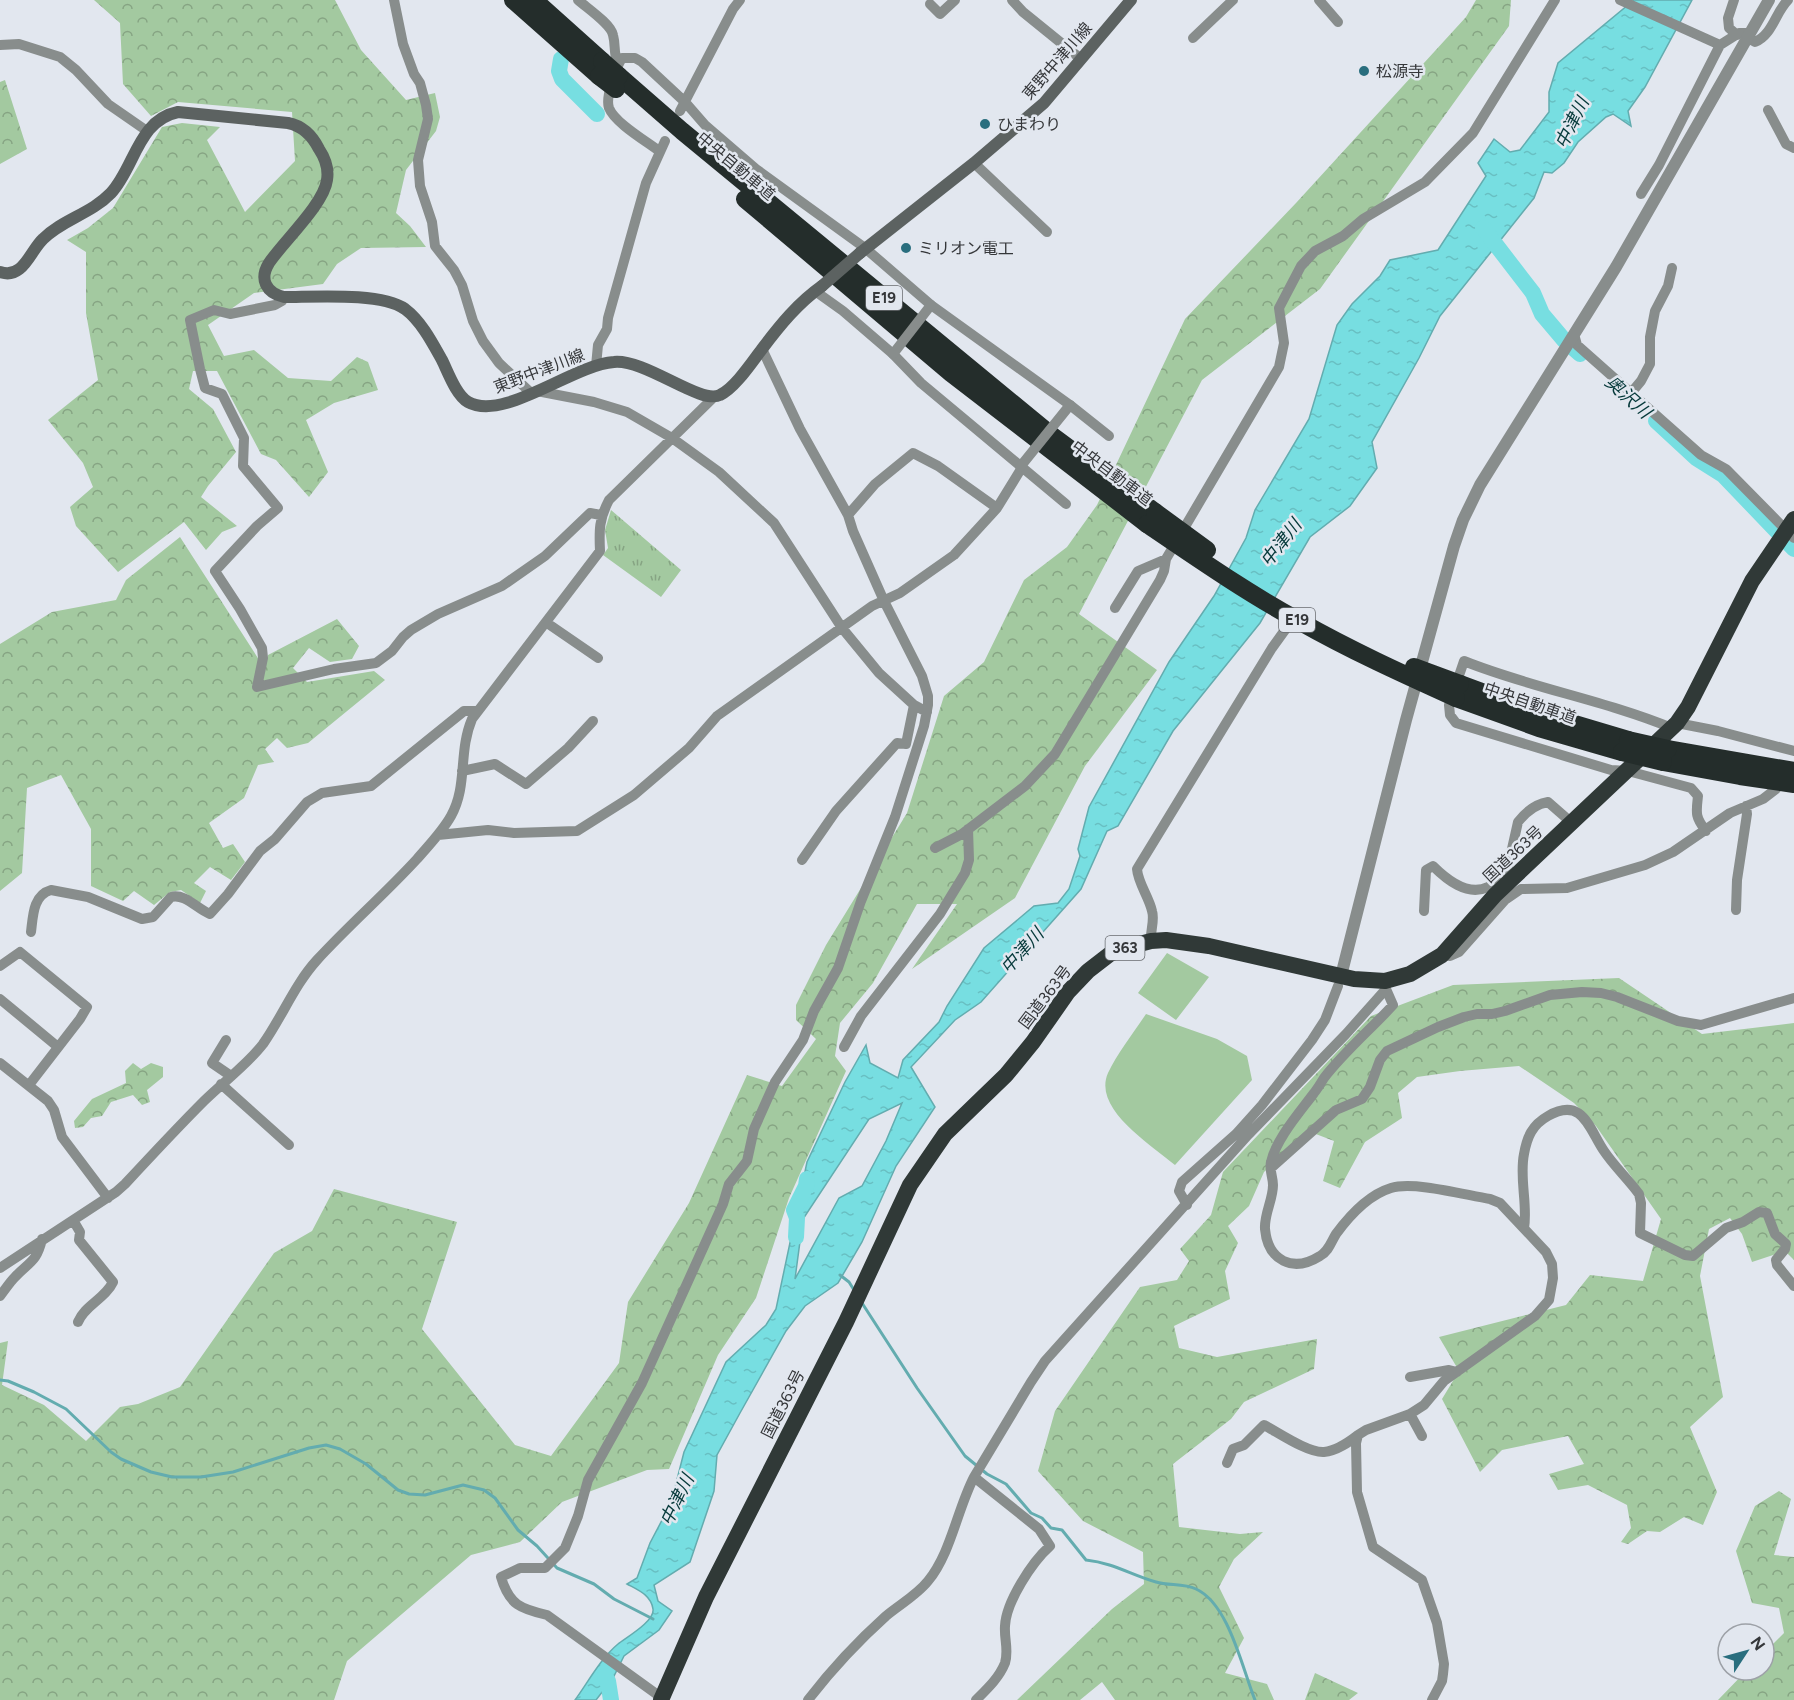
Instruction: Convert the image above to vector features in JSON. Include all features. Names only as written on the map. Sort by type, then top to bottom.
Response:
[{"type":"highway","name":"中央自動車道","points":[[513,0],[611,73],[1151,518],[1205,549],[1304,612],[1458,691],[1544,716],[1625,746],[1785,786]]},
{"type":"highway","name":"中央自動車道","points":[[534,0],[611,73]]},
{"type":"highway","name":"国道363号","points":[[658,1697],[706,1597],[846,1322],[910,1185],[954,1123],[1006,1076],[1068,992],[1088,971],[1110,954],[1152,941],[1185,941],[1385,985],[1410,975],[1442,955],[1506,879],[1572,823],[1674,726],[1688,707],[1752,580],[1791,529]]},
{"type":"highway","name":"中央自動車道","points":[[1666,755],[1794,771]]},
{"type":"main road","name":"東野中津川線","points":[[284,297],[378,299],[404,308],[416,319],[435,347],[460,393],[468,402],[481,406],[494,407],[575,373],[615,362],[636,364],[713,398],[723,394],[752,363],[795,308],[863,250],[974,163],[1044,103],[1131,0]]},
{"type":"main road","points":[[0,272],[18,271],[48,234],[102,203],[118,183],[147,131],[164,117],[178,112],[288,123],[297,125],[313,138],[326,164],[326,185],[318,200],[273,256],[264,274],[265,285],[269,290],[284,297]]},
{"type":"street","points":[[394,0],[403,44],[414,74],[420,83],[426,105],[428,119],[418,160],[420,186],[432,222],[435,246],[454,270],[462,285],[473,321],[483,341],[499,363],[534,392],[594,402],[627,412],[672,438],[719,472],[774,523],[842,628],[879,674],[914,705],[927,712]]},
{"type":"street","points":[[578,0],[610,27],[613,34],[610,108],[622,123],[662,146],[646,183],[608,318],[607,329],[598,345],[596,366]]},
{"type":"street","points":[[683,107],[733,9],[740,0]]},
{"type":"street","points":[[930,4],[940,14],[955,0]]},
{"type":"street","points":[[1012,0],[1023,12],[1081,59]]},
{"type":"street","points":[[1319,0],[1338,22]]},
{"type":"street","points":[[934,848],[968,829],[1025,786],[1055,754],[1160,580],[1166,560],[1279,367],[1284,343],[1280,308],[1301,266],[1315,251],[1343,236],[1363,219],[1425,182],[1473,133],[1555,0]]},
{"type":"street","points":[[1620,0],[1717,44],[1744,36]]},
{"type":"street","points":[[1734,0],[1728,18],[1729,28],[1755,42],[1764,36],[1788,0]]},
{"type":"street","points":[[1343,968],[1406,720],[1463,520],[1480,485],[1655,201],[1744,36],[1769,0]]},
{"type":"street","points":[[1193,39],[1227,2]]},
{"type":"street","points":[[0,45],[19,44],[60,57],[76,70],[108,104],[147,131]]},
{"type":"street","points":[[1641,194],[1659,165],[1717,44]]},
{"type":"street","points":[[611,73],[622,58],[627,57],[642,62],[683,107],[756,169],[931,305],[1070,405],[1109,436]]},
{"type":"street","points":[[1768,110],[1786,144],[1794,148]]},
{"type":"street","points":[[974,163],[1047,231]]},
{"type":"street","points":[[1631,393],[1650,364],[1650,337],[1655,311],[1668,286],[1672,268]]},
{"type":"street","points":[[818,289],[893,354],[921,383],[1020,468],[1066,504]]},
{"type":"street","points":[[284,297],[275,305],[230,314],[214,309],[190,320],[205,388],[222,394],[244,438],[243,466],[278,508],[257,526],[215,571],[262,648],[263,657],[257,687],[334,669],[376,663],[392,651],[411,630],[438,614],[502,586],[545,556],[590,513],[601,515]]},
{"type":"street","points":[[893,354],[931,305]]},
{"type":"street","points":[[1570,340],[1701,455],[1726,469],[1791,529]]},
{"type":"street","points":[[658,1697],[547,1615],[526,1610],[513,1601],[506,1594],[501,1577],[520,1568],[545,1568],[565,1548],[578,1516],[588,1480],[642,1383],[723,1204],[729,1184],[747,1161],[754,1129],[775,1082],[803,1040],[814,1011],[838,968],[861,901],[896,817],[927,712],[928,696],[922,676],[884,602],[848,515],[800,429],[762,349]]},
{"type":"street","points":[[0,1268],[108,1198],[125,1184],[188,1117],[263,1043],[316,961],[387,891],[438,835],[458,801],[466,734],[478,711],[600,551],[601,515],[609,500],[713,398]]},
{"type":"street","points":[[438,835],[488,830],[514,833],[577,831],[634,795],[689,748],[717,716],[872,606],[884,602],[915,583],[954,555],[997,508],[1020,468],[1070,405]]},
{"type":"street","points":[[848,515],[874,484],[913,453],[938,466],[997,508]]},
{"type":"street","points":[[1114,608],[1138,571],[1166,560]]},
{"type":"street","points":[[546,622],[598,657]]},
{"type":"street","points":[[1152,941],[1150,931],[1153,915],[1137,877],[1137,869],[1272,648],[1290,623]]},
{"type":"street","points":[[1706,831],[1697,820],[1698,796],[1691,788],[1628,771],[1611,770],[1456,723],[1450,715],[1449,705],[1464,661],[1495,673],[1674,726],[1718,731],[1794,751]]},
{"type":"street","points":[[802,860],[836,811],[897,743],[906,744],[914,705]]},
{"type":"street","points":[[30,932],[37,900],[45,892],[51,890],[88,897],[142,919],[153,917],[171,897],[175,896],[182,897],[210,914],[260,851],[307,802],[322,794],[371,786],[464,711],[478,711]]},
{"type":"street","points":[[462,771],[495,764],[526,784],[568,748],[593,721]]},
{"type":"street","points":[[1442,955],[1450,956],[1459,952],[1505,900],[1521,889],[1567,888],[1645,865],[1673,852],[1730,813],[1763,799],[1785,786]]},
{"type":"street","points":[[1424,911],[1426,870],[1433,866],[1456,885],[1473,890],[1486,888],[1506,879],[1518,822],[1522,817],[1540,804],[1548,802],[1572,823]]},
{"type":"street","points":[[1736,910],[1737,880],[1747,814],[1746,806]]},
{"type":"street","points":[[844,1047],[861,1016],[940,914],[961,881],[969,860],[968,829]]},
{"type":"street","points":[[0,966],[21,952],[87,1007],[28,1085]]},
{"type":"street","points":[[808,1700],[854,1646],[887,1615],[927,1583],[940,1565],[966,1492],[1031,1382],[1046,1361],[1248,1135],[1346,1034],[1385,985],[1394,1005],[1324,1077],[1285,1132],[1272,1159],[1273,1185],[1265,1227],[1270,1249],[1274,1255],[1284,1261],[1308,1262],[1320,1256],[1330,1246],[1341,1228],[1363,1204],[1377,1194],[1398,1187],[1428,1188],[1490,1199],[1508,1209],[1516,1222],[1546,1252],[1552,1264],[1553,1278],[1549,1300],[1535,1316],[1444,1381],[1424,1405],[1410,1414],[1366,1430],[1347,1443],[1324,1452],[1313,1450],[1264,1425],[1244,1445],[1233,1449],[1227,1463]]},
{"type":"street","points":[[1187,1205],[1179,1191],[1182,1182],[1236,1134],[1262,1105],[1325,1020],[1338,986]]},
{"type":"street","points":[[1271,1168],[1336,1110],[1362,1099],[1370,1087],[1380,1060],[1387,1051],[1464,1017],[1505,1011],[1550,994],[1582,992],[1617,997],[1678,1021],[1701,1025],[1794,998]]},
{"type":"street","points":[[0,999],[58,1047]]},
{"type":"street","points":[[226,1040],[212,1063],[231,1076]]},
{"type":"street","points":[[0,1063],[48,1101],[54,1110],[62,1137],[108,1198]]},
{"type":"street","points":[[221,1084],[289,1145]]},
{"type":"street","points":[[1524,1228],[1523,1156],[1528,1138],[1533,1127],[1544,1118],[1562,1110],[1575,1111],[1588,1123],[1604,1151],[1639,1194],[1640,1233],[1685,1255],[1693,1256],[1726,1228],[1743,1222],[1759,1212],[1767,1213],[1775,1234],[1784,1240],[1787,1247],[1777,1257],[1777,1264],[1794,1286]]},
{"type":"street","points":[[73,1220],[80,1232],[79,1240],[113,1282],[109,1292],[81,1315],[78,1322]]},
{"type":"street","points":[[0,1296],[15,1277],[34,1261],[39,1253],[42,1239]]},
{"type":"street","points":[[1410,1377],[1449,1370],[1457,1372]]},
{"type":"street","points":[[1410,1414],[1422,1436]]},
{"type":"street","points":[[1358,1435],[1356,1443],[1357,1492],[1373,1546],[1422,1580],[1437,1623],[1444,1664],[1442,1681],[1432,1700]]},
{"type":"street","points":[[974,1477],[1039,1529],[1050,1546],[1028,1571],[1007,1614],[1004,1627],[1006,1661],[1000,1673],[976,1700]]},
{"type":"green space","points":[[94,0],[335,0],[361,50],[406,100],[435,93],[440,117],[436,131],[406,170],[396,213],[410,226],[426,247],[361,248],[337,264],[323,284],[254,293],[208,325],[224,356],[254,350],[288,378],[331,381],[357,357],[368,362],[378,390],[334,403],[306,420],[328,472],[309,497],[276,460],[261,454],[217,371],[193,371],[189,389],[213,409],[236,452],[201,497],[237,526],[222,532],[206,550],[184,522],[118,572],[76,526],[70,507],[93,487],[83,463],[48,420],[98,380],[86,313],[86,252],[67,240],[88,228],[113,208],[162,127],[182,123],[220,127],[207,140],[245,212],[295,161],[292,112],[178,102],[151,116],[123,84],[120,23]]},
{"type":"green space","points":[[1476,0],[1511,0],[1509,26],[1320,289],[1202,380],[1079,614],[1157,670],[1085,766],[1015,898],[912,969],[957,904],[917,904],[873,983],[840,1023],[835,1056],[846,1071],[789,1198],[756,1298],[718,1355],[669,1469],[647,1470],[562,1502],[520,1542],[471,1555],[347,1661],[334,1700],[0,1700],[0,1343],[8,1341],[2,1385],[44,1405],[86,1441],[120,1407],[138,1404],[180,1387],[274,1253],[312,1231],[334,1189],[457,1222],[422,1329],[515,1445],[551,1456],[619,1363],[628,1302],[689,1203],[747,1075],[782,1086],[816,1039],[796,1020],[796,1005],[826,945],[907,813],[944,696],[984,662],[1024,580],[1067,547],[1097,505],[1185,319],[1296,203],[1466,17]]},
{"type":"green space","points":[[5,80],[27,149],[0,164],[0,82]]},
{"type":"green space","points":[[611,510],[681,570],[661,597],[603,555],[608,548],[605,530]]},
{"type":"green space","points":[[180,537],[265,669],[268,655],[337,619],[359,646],[352,659],[330,662],[309,648],[293,668],[307,682],[374,671],[385,680],[308,743],[287,748],[277,738],[265,749],[274,762],[258,765],[244,798],[209,823],[223,848],[233,844],[245,862],[231,880],[210,867],[194,883],[206,891],[200,903],[181,890],[170,892],[154,905],[134,891],[123,901],[91,886],[91,829],[61,775],[27,788],[22,873],[0,891],[0,644],[52,612],[116,600],[126,580]]},
{"type":"green space","points":[[1167,953],[1209,977],[1176,1020],[1138,993]]},
{"type":"green space","points":[[1619,978],[1702,1034],[1794,1023],[1794,1260],[1785,1251],[1752,1262],[1742,1234],[1730,1218],[1709,1229],[1700,1276],[1723,1397],[1690,1427],[1717,1492],[1703,1525],[1684,1517],[1660,1532],[1647,1531],[1628,1544],[1621,1542],[1631,1528],[1627,1505],[1588,1485],[1558,1490],[1549,1474],[1584,1464],[1568,1436],[1502,1450],[1480,1472],[1442,1399],[1459,1371],[1439,1337],[1566,1305],[1590,1275],[1643,1281],[1661,1219],[1596,1126],[1574,1103],[1519,1066],[1417,1077],[1398,1093],[1402,1118],[1365,1142],[1340,1188],[1323,1181],[1334,1141],[1308,1131],[1264,1172],[1249,1206],[1228,1226],[1238,1243],[1225,1271],[1230,1299],[1174,1326],[1179,1348],[1217,1357],[1317,1339],[1314,1369],[1244,1402],[1231,1419],[1173,1464],[1179,1527],[1240,1534],[1263,1532],[1234,1559],[1219,1587],[1244,1638],[1225,1673],[1267,1684],[1274,1700],[1115,1700],[1102,1682],[1080,1700],[1017,1700],[1112,1609],[1144,1584],[1143,1552],[1083,1521],[1038,1471],[1055,1411],[1140,1287],[1177,1280],[1189,1261],[1180,1249],[1211,1215],[1223,1172],[1371,1016],[1453,985]]},
{"type":"green space","points":[[1146,1014],[1217,1039],[1247,1056],[1252,1080],[1175,1165],[1139,1137],[1116,1113],[1108,1100],[1105,1086],[1108,1073]]},
{"type":"green space","points":[[133,1063],[141,1069],[151,1063],[163,1067],[163,1077],[147,1090],[150,1102],[142,1105],[133,1095],[111,1102],[102,1116],[91,1118],[83,1127],[75,1128],[74,1121],[92,1099],[126,1083],[125,1071]]},
{"type":"green space","points":[[1779,1491],[1791,1499],[1774,1555],[1794,1557],[1794,1700],[1718,1700],[1735,1682],[1776,1682],[1776,1641],[1784,1633],[1779,1608],[1752,1603],[1736,1551],[1755,1506]]},
{"type":"green space","points":[[1315,1673],[1358,1693],[1349,1700],[1305,1700]]},
{"type":"water","points":[[1634,0],[1692,0],[1645,87],[1628,111],[1631,126],[1613,114],[1606,117],[1578,142],[1564,163],[1552,173],[1544,172],[1534,198],[1440,316],[1372,442],[1377,468],[1350,506],[1310,537],[1260,623],[1173,731],[1118,826],[1107,831],[1081,889],[981,1002],[955,1020],[911,1067],[935,1107],[896,1166],[862,1242],[838,1283],[805,1306],[786,1331],[717,1455],[714,1491],[690,1562],[654,1585],[658,1601],[672,1611],[659,1630],[624,1656],[613,1678],[596,1700],[575,1700],[606,1656],[650,1619],[653,1609],[650,1600],[627,1584],[637,1578],[650,1543],[671,1503],[684,1452],[726,1362],[766,1325],[776,1309],[807,1162],[845,1082],[866,1045],[870,1063],[898,1078],[903,1060],[939,1022],[984,948],[1034,906],[1058,903],[1069,889],[1080,856],[1078,849],[1089,807],[1169,662],[1214,596],[1246,538],[1255,510],[1309,419],[1337,325],[1352,304],[1380,276],[1390,260],[1438,250],[1486,176],[1478,163],[1494,139],[1510,152],[1520,150],[1549,112],[1549,92],[1558,63]],"holes":[[[902,1103],[886,1141],[862,1186],[839,1198],[795,1279],[803,1219],[869,1119]]]},
{"type":"waterway","points":[[561,59],[559,71],[562,79],[597,114]]},
{"type":"waterway","name":"奥沢川","points":[[1483,228],[1533,293],[1542,314],[1564,340],[1580,354]]},
{"type":"waterway","name":"奥沢川","points":[[1656,421],[1696,458],[1723,475],[1794,549]]},
{"type":"waterway","name":"中津川","points":[[796,1237],[797,1218],[794,1210],[807,1179]]},
{"type":"waterway","points":[[840,1275],[849,1282],[854,1290]]},
{"type":"waterway","points":[[862,1303],[917,1388],[965,1456],[987,1474],[1006,1484],[1031,1513],[1042,1518],[1051,1528],[1062,1530],[1086,1560],[1105,1564],[1156,1582],[1191,1587],[1207,1597],[1226,1622],[1255,1700]]},
{"type":"waterway","points":[[0,1380],[34,1392],[66,1409],[121,1459],[151,1472],[172,1477],[201,1477],[233,1472],[309,1448],[326,1445],[340,1449],[366,1464],[398,1490],[409,1494],[425,1495],[463,1485],[484,1490],[495,1498],[518,1530],[557,1568],[594,1584],[614,1599],[653,1619]]},
{"type":"waterway","points":[[605,1676],[611,1700]]},
{"type":"place","name":"松源寺","points":[[1364,71]]},
{"type":"place","name":"ひまわり","points":[[985,124]]},
{"type":"place","name":"ミリオン電工","points":[[906,248]]}]
